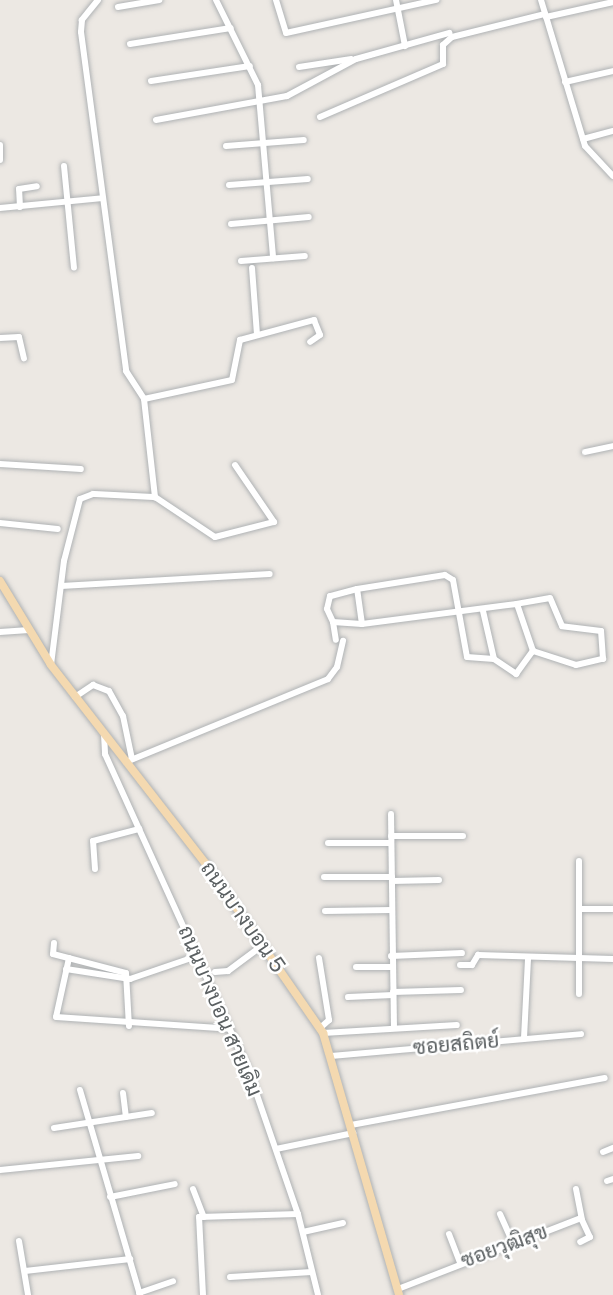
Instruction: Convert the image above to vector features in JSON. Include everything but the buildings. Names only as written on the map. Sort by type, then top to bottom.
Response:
[{"type":"main road","name":"ถนนบางบอน 5","points":[[0,581],[51,665],[104,734],[129,761],[322,1031],[399,1292]]},
{"type":"street","points":[[98,0],[81,26],[125,371],[144,402],[155,497]]},
{"type":"street","points":[[118,7],[159,0]]},
{"type":"street","points":[[216,0],[250,66],[261,104],[271,182],[273,258]]},
{"type":"street","points":[[276,0],[285,33],[436,0]]},
{"type":"street","points":[[396,0],[405,46]]},
{"type":"street","points":[[541,0],[583,139],[590,156],[613,176]]},
{"type":"street","points":[[320,117],[439,67],[445,61],[443,45],[452,37],[613,2]]},
{"type":"street","points":[[130,44],[231,28]]},
{"type":"street","points":[[299,67],[356,59],[449,33]]},
{"type":"street","points":[[156,120],[261,104],[287,96],[356,59]]},
{"type":"street","points":[[151,81],[250,66]]},
{"type":"street","points":[[565,82],[613,71]]},
{"type":"street","points":[[583,139],[613,131]]},
{"type":"street","points":[[226,146],[304,140]]},
{"type":"street","points":[[0,145],[0,160]]},
{"type":"street","points":[[64,166],[74,268]]},
{"type":"street","points":[[229,185],[308,179]]},
{"type":"street","points":[[20,207],[19,189],[37,186]]},
{"type":"street","points":[[0,208],[103,198]]},
{"type":"street","points":[[231,224],[309,217]]},
{"type":"street","points":[[241,261],[305,256]]},
{"type":"street","points":[[252,268],[257,335]]},
{"type":"street","points":[[144,402],[232,380],[237,373],[236,343],[257,335],[314,320],[320,335],[310,342]]},
{"type":"street","points":[[0,338],[19,337],[24,358]]},
{"type":"street","points":[[585,452],[613,446]]},
{"type":"street","points":[[0,464],[81,469]]},
{"type":"street","points":[[51,665],[61,586],[83,496],[155,497],[215,537],[274,522],[235,465]]},
{"type":"street","points":[[0,523],[58,529]]},
{"type":"street","points":[[61,586],[270,574]]},
{"type":"street","points":[[75,697],[93,685],[108,691],[123,716],[129,761],[328,679],[342,655],[340,640],[327,609],[330,596],[356,589],[445,575],[453,580],[467,657],[494,659],[516,674],[533,651]]},
{"type":"street","points":[[356,589],[362,624]]},
{"type":"street","points":[[333,622],[344,625],[362,624],[458,609],[483,611],[547,596],[562,626],[597,628],[603,636],[603,659],[594,665],[576,665],[533,651]]},
{"type":"street","points":[[517,604],[533,651]]},
{"type":"street","points":[[483,611],[494,659]]},
{"type":"street","points":[[340,640],[344,625]]},
{"type":"street","points":[[0,632],[29,630]]},
{"type":"street","name":"ถนนบางบอน สายเดิม","points":[[104,734],[105,754],[230,1029],[276,1149],[303,1231],[318,1295]]},
{"type":"street","points":[[391,814],[394,1028]]},
{"type":"street","points":[[95,869],[93,841],[139,829]]},
{"type":"street","points":[[328,843],[463,836]]},
{"type":"street","points":[[579,861],[579,994]]},
{"type":"street","points":[[324,877],[439,880]]},
{"type":"street","points":[[580,909],[613,909]]},
{"type":"street","points":[[325,911],[393,910]]},
{"type":"street","points":[[54,943],[53,954],[122,970],[130,979],[129,1026]]},
{"type":"street","points":[[215,972],[228,971],[263,945]]},
{"type":"street","points":[[391,956],[461,953]]},
{"type":"street","points":[[460,965],[472,965],[478,955],[528,959],[613,959]]},
{"type":"street","points":[[66,969],[130,979],[198,956]]},
{"type":"street","points":[[69,958],[56,1017],[129,1026],[230,1029]]},
{"type":"street","points":[[319,958],[329,1020],[322,1031]]},
{"type":"street","points":[[524,1038],[528,959]]},
{"type":"street","points":[[356,967],[392,967]]},
{"type":"street","points":[[348,997],[461,989]]},
{"type":"street","points":[[322,1031],[457,1025]]},
{"type":"street","name":"ซอยสถิตย์","points":[[331,1056],[581,1034]]},
{"type":"street","points":[[276,1149],[352,1129],[605,1078]]},
{"type":"street","points":[[80,1090],[139,1294],[173,1281]]},
{"type":"street","points":[[123,1093],[126,1117]]},
{"type":"street","points":[[54,1128],[152,1113]]},
{"type":"street","points":[[603,1152],[613,1149]]},
{"type":"street","points":[[0,1170],[138,1156]]},
{"type":"street","points":[[110,1197],[175,1184]]},
{"type":"street","points":[[193,1189],[204,1217]]},
{"type":"street","points":[[576,1189],[582,1220]]},
{"type":"street","points":[[203,1295],[197,1222],[204,1217],[298,1214]]},
{"type":"street","points":[[500,1214],[513,1243]]},
{"type":"street","name":"ซอยวุฒิสุข","points":[[399,1292],[460,1262],[582,1220],[590,1237],[580,1242]]},
{"type":"street","points":[[303,1231],[343,1223]]},
{"type":"street","points":[[449,1234],[460,1262]]},
{"type":"street","points":[[19,1241],[28,1295]]},
{"type":"street","points":[[25,1271],[130,1259]]},
{"type":"street","points":[[230,1278],[312,1272]]}]
